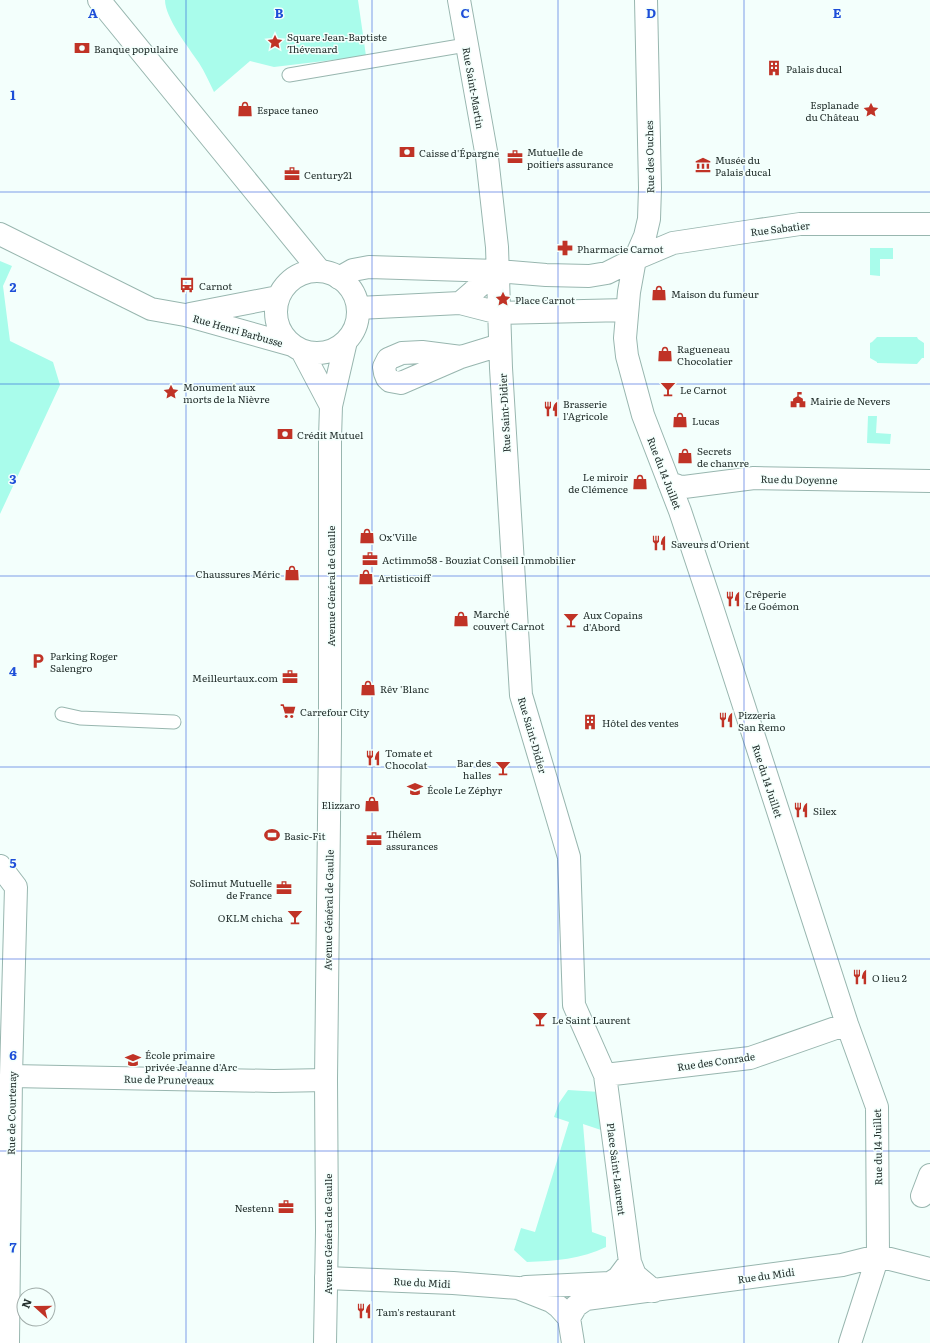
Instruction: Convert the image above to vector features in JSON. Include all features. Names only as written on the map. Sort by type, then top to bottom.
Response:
[{"type":"street","points":[[99,0],[270,210],[330,274],[349,286],[355,296],[358,308],[357,320],[353,331],[346,341],[337,348],[326,353],[314,353],[297,348],[282,336],[277,324],[275,310],[278,297],[285,285],[295,277],[307,272],[330,274],[369,266],[589,276],[607,273],[635,259]]},
{"type":"street","name":"Rue Saint-Martin","points":[[459,0],[487,157],[497,247],[497,271]]},
{"type":"street","name":"Rue des Ouches","points":[[627,310],[635,259],[645,236],[649,219],[650,188],[646,0]]},
{"type":"street","name":"Rue Sabatier","points":[[635,259],[673,243],[800,224],[930,224]]},
{"type":"street","name":"Rue Henri Barbusse","points":[[0,234],[151,309],[185,315],[297,348]]},
{"type":"street","points":[[460,303],[497,271]]},
{"type":"street","points":[[497,271],[499,313]]},
{"type":"street","name":"Rue Henri Barbusse","points":[[185,315],[278,297]]},
{"type":"street","points":[[358,308],[460,303],[499,313],[627,310]]},
{"type":"street","name":"Rue du 14 Juillet","points":[[627,310],[625,338],[627,356],[643,415],[669,483],[725,648],[847,1024],[877,1107],[878,1256],[850,1343]]},
{"type":"street","name":"Rue Saint-Didier","points":[[499,313],[521,695],[569,857],[574,1005],[605,1075]]},
{"type":"street","name":"Avenue Général de Gaulle","points":[[325,1343],[330,733],[330,406],[346,341]]},
{"type":"street","points":[[461,357],[500,345]]},
{"type":"street","name":"Avenue Général de Gaulle","points":[[297,348],[330,406]]},
{"type":"street","name":"Rue du Doyenne","points":[[669,483],[684,487],[754,478],[930,481]]},
{"type":"street","name":"Rue de Courtenay","points":[[0,866],[16,887],[11,1076],[8,1343]]},
{"type":"street","name":"Rue des Conrade","points":[[605,1075],[750,1058],[847,1024]]},
{"type":"street","name":"Place Saint-Laurent","points":[[605,1075],[630,1262]]},
{"type":"street","name":"Rue de Pruneveaux","points":[[11,1076],[266,1081],[326,1080]]},
{"type":"street","points":[[922,1196],[930,1175]]},
{"type":"street","points":[[878,1256],[930,1269]]},
{"type":"street","name":"Rue du Midi","points":[[518,1288],[551,1301],[560,1307],[569,1318],[576,1306],[586,1299],[842,1265],[878,1256]]},
{"type":"street","points":[[630,1262],[634,1275],[654,1291]]},
{"type":"street","name":"Rue du Midi","points":[[326,1278],[518,1288],[610,1283],[618,1278],[630,1262]]},
{"type":"street","points":[[569,1318],[573,1343]]},
{"type":"lane","points":[[289,75],[466,45]]},
{"type":"lane","points":[[0,246],[56,273],[73,269]]},
{"type":"lane","points":[[62,714],[80,718],[174,722]]},
{"type":"green space","name":"Square Jean-Baptiste Thévenard","points":[[165,0],[358,0],[366,56],[274,67],[250,61],[214,92],[201,66],[173,24],[166,7]]},
{"type":"green space","points":[[870,248],[893,248],[893,259],[880,259],[880,276],[870,275]]},
{"type":"green space","points":[[0,261],[12,266],[3,286],[10,341],[53,362],[60,385],[0,514]]},
{"type":"green space","points":[[877,337],[917,337],[924,343],[924,358],[922,358],[917,364],[877,363],[870,358],[870,343]]},
{"type":"green space","points":[[868,416],[877,416],[876,433],[891,434],[890,444],[867,443]]},
{"type":"green space","points":[[568,1090],[600,1092],[607,1132],[583,1124],[592,1232],[606,1237],[606,1247],[578,1257],[527,1262],[514,1250],[521,1228],[535,1232],[569,1122],[554,1117],[559,1103]]},
{"type":"place","name":"Square Jean-Baptiste Thévenard","points":[[275,42]]},
{"type":"place","name":"Banque populaire","points":[[82,48]]},
{"type":"place","name":"Palais ducal","points":[[774,68]]},
{"type":"place","name":"Espace taneo","points":[[245,109]]},
{"type":"place","name":"Esplanade du Château","points":[[871,110]]},
{"type":"place","name":"Caisse d'Épargne","points":[[407,152]]},
{"type":"place","name":"Mutuelle de poitiers assurance","points":[[515,157]]},
{"type":"place","name":"Musée du Palais ducal","points":[[703,165]]},
{"type":"place","name":"Century21","points":[[292,174]]},
{"type":"place","name":"Pharmacie Carnot","points":[[565,248]]},
{"type":"place","name":"Carnot","points":[[187,285]]},
{"type":"place","name":"Maison du fumeur","points":[[659,293]]},
{"type":"place","name":"Place Carnot","points":[[503,299]]},
{"type":"place","name":"Ragueneau Chocolatier","points":[[665,354]]},
{"type":"place","name":"Le Carnot","points":[[668,389]]},
{"type":"place","name":"Monument aux morts de la Nièvre","points":[[171,392]]},
{"type":"place","name":"Mairie de Nevers","points":[[798,400]]},
{"type":"place","name":"Brasserie l'Agricole","points":[[551,409]]},
{"type":"place","name":"Lucas","points":[[680,420]]},
{"type":"place","name":"Crédit Mutuel","points":[[285,434]]},
{"type":"place","name":"Secrets de chanvre","points":[[685,456]]},
{"type":"place","name":"Le miroir de Clémence","points":[[640,482]]},
{"type":"place","name":"Ox'Ville","points":[[367,536]]},
{"type":"place","name":"Saveurs d'Orient","points":[[659,543]]},
{"type":"place","name":"Actimmo58 - Bouziat Conseil Immobilier","points":[[370,559]]},
{"type":"place","name":"Chaussures Méric","points":[[292,573]]},
{"type":"place","name":"Artisticoiff","points":[[366,577]]},
{"type":"place","name":"Crêperie Le Goémon","points":[[733,599]]},
{"type":"place","name":"Marché couvert Carnot","points":[[461,619]]},
{"type":"place","name":"Aux Copains d'Abord","points":[[571,620]]},
{"type":"place","name":"Parking Roger Salengro","points":[[38,661]]},
{"type":"place","name":"Meilleurtaux.com","points":[[290,677]]},
{"type":"place","name":"Rêv 'Blanc","points":[[368,688]]},
{"type":"place","name":"Carrefour City","points":[[288,711]]},
{"type":"place","name":"Pizzeria San Remo","points":[[726,720]]},
{"type":"place","name":"Hôtel des ventes","points":[[590,722]]},
{"type":"place","name":"Tomate et Chocolat","points":[[373,758]]},
{"type":"place","name":"Bar des halles","points":[[503,768]]},
{"type":"place","name":"École Le Zéphyr","points":[[415,789]]},
{"type":"place","name":"Elizzaro","points":[[372,804]]},
{"type":"place","name":"Silex","points":[[801,810]]},
{"type":"place","name":"Basic-Fit","points":[[272,835]]},
{"type":"place","name":"Thélem assurances","points":[[374,839]]},
{"type":"place","name":"Solimut Mutuelle de France","points":[[284,888]]},
{"type":"place","name":"OKLM chicha","points":[[295,917]]},
{"type":"place","name":"O lieu 2","points":[[860,977]]},
{"type":"place","name":"Le Saint Laurent","points":[[540,1019]]},
{"type":"place","name":"École primaire privée Jeanne d'Arc","points":[[133,1060]]},
{"type":"place","name":"Nestenn","points":[[286,1207]]},
{"type":"place","name":"Tam's restaurant","points":[[364,1311]]}]
